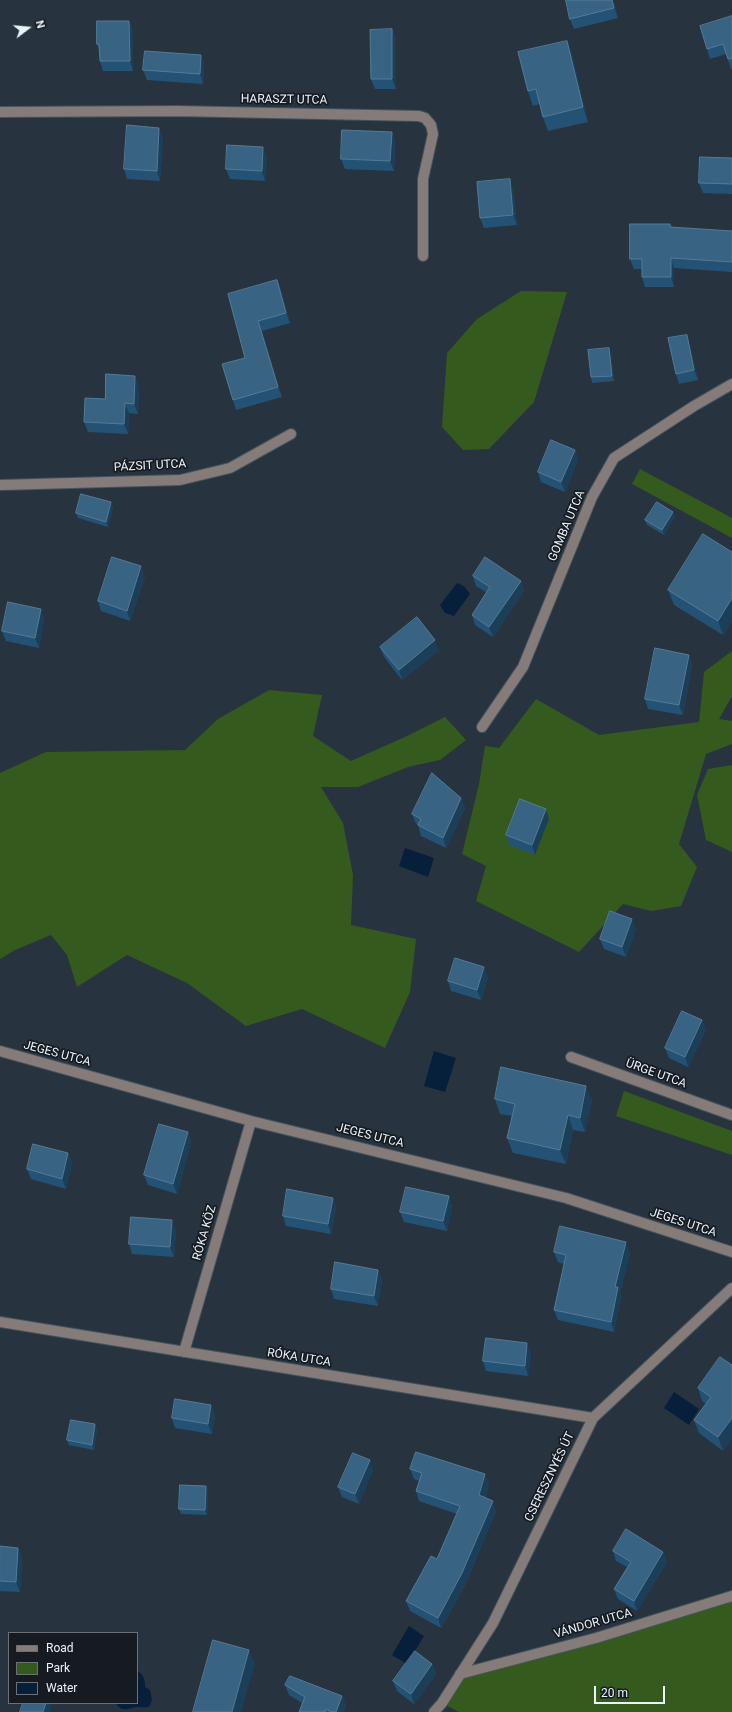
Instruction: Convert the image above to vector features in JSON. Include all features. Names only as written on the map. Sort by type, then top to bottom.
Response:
[{"type":"street","name":"HARASZT UTCA","points":[[0,112],[190,111],[419,116],[425,118],[431,125],[434,134],[423,179],[423,256]]},
{"type":"street","name":"GOMBA UTCA","points":[[482,727],[523,667],[592,497],[614,458],[694,406],[732,384]]},
{"type":"street","name":"PÁZSIT UTCA","points":[[0,485],[180,480],[230,468],[291,434]]},
{"type":"street","name":"JEGES UTCA","points":[[0,1051],[251,1121],[566,1198],[732,1252]]},
{"type":"street","name":"ÜRGE UTCA","points":[[571,1057],[732,1115]]},
{"type":"street","name":"RÓKA KÖZ","points":[[184,1352],[251,1121]]},
{"type":"street","name":"CSERESZNYÉS ÚT","points":[[434,1712],[493,1623],[593,1418],[732,1288]]},
{"type":"street","name":"RÓKA UTCA","points":[[0,1322],[593,1418]]},
{"type":"street","name":"VÁNDOR UTCA","points":[[460,1674],[596,1638],[732,1596]]},
{"type":"green space","points":[[521,291],[567,292],[534,402],[489,449],[463,450],[442,427],[447,353],[477,319]]},
{"type":"green space","points":[[640,469],[732,518],[732,538],[632,484]]},
{"type":"green space","points":[[732,651],[732,696],[719,719],[732,721],[732,744],[706,754],[679,844],[697,867],[681,906],[651,911],[623,904],[579,952],[476,901],[486,866],[462,854],[479,784],[485,746],[499,748],[536,699],[599,735],[699,722],[704,672]]},
{"type":"green space","points":[[269,690],[322,695],[313,736],[351,761],[445,717],[466,740],[440,760],[408,767],[358,787],[321,787],[343,823],[353,875],[351,925],[416,939],[410,992],[385,1048],[302,1009],[246,1026],[187,983],[127,955],[77,987],[67,955],[51,935],[15,950],[0,959],[0,773],[46,752],[185,750],[218,719]]},
{"type":"green space","points":[[732,765],[732,852],[706,840],[697,795],[708,769]]},
{"type":"green space","points":[[624,1091],[732,1131],[732,1155],[616,1116]]},
{"type":"green space","points":[[732,1596],[732,1712],[459,1712],[442,1703],[460,1674]]},
{"type":"water","points":[[457,583],[464,586],[470,594],[454,616],[445,613],[440,605]]},
{"type":"water","points":[[405,848],[434,858],[428,877],[399,866]]},
{"type":"water","points":[[434,1051],[456,1058],[445,1092],[424,1086]]},
{"type":"water","points":[[674,1392],[699,1409],[689,1425],[664,1408]]},
{"type":"water","points":[[409,1626],[424,1636],[407,1664],[392,1655]]},
{"type":"water","points":[[138,1672],[144,1678],[145,1687],[150,1690],[152,1700],[149,1707],[122,1709],[117,1704],[138,1704]]},
{"type":"building","points":[[566,0],[612,0],[614,8],[570,19]]},
{"type":"building","points":[[732,16],[732,58],[728,59],[723,44],[707,49],[700,26]]},
{"type":"building","points":[[97,21],[129,21],[130,61],[100,61],[99,44],[97,44]]},
{"type":"building","points":[[392,29],[392,79],[371,79],[370,30]]},
{"type":"building","points":[[567,41],[583,107],[543,117],[536,89],[528,91],[518,52]]},
{"type":"building","points":[[145,51],[201,55],[200,74],[143,70]]},
{"type":"building","points":[[127,125],[159,128],[157,171],[124,169]]},
{"type":"building","points":[[342,130],[392,132],[390,161],[341,159]]},
{"type":"building","points":[[227,145],[263,147],[262,171],[226,169]]},
{"type":"building","points":[[700,157],[732,158],[732,184],[699,183]]},
{"type":"building","points":[[510,179],[513,215],[480,218],[477,182]]},
{"type":"building","points":[[630,224],[670,224],[670,227],[732,231],[732,262],[671,258],[671,277],[642,277],[642,259],[630,259]]},
{"type":"building","points":[[277,280],[286,313],[258,321],[278,387],[233,400],[222,364],[245,358],[228,294]]},
{"type":"building","points":[[687,335],[694,370],[676,374],[668,338]]},
{"type":"building","points":[[609,348],[612,376],[591,377],[588,350]]},
{"type":"building","points":[[106,374],[135,376],[134,404],[125,403],[124,424],[84,422],[85,398],[105,399]]},
{"type":"building","points":[[551,440],[575,450],[561,482],[538,472]]},
{"type":"building","points":[[81,494],[111,502],[106,522],[76,513]]},
{"type":"building","points":[[657,502],[673,512],[662,530],[645,520]]},
{"type":"building","points":[[703,534],[732,552],[732,598],[718,621],[668,590]]},
{"type":"building","points":[[112,557],[141,566],[127,611],[98,601]]},
{"type":"building","points":[[485,557],[521,581],[489,627],[472,615],[490,587],[473,576]]},
{"type":"building","points":[[8,602],[41,609],[35,638],[2,631]]},
{"type":"building","points":[[417,617],[435,640],[399,670],[380,647]]},
{"type":"building","points":[[655,648],[689,655],[679,705],[645,699]]},
{"type":"building","points":[[432,773],[461,798],[443,838],[418,825],[421,819],[412,814]]},
{"type":"building","points":[[520,799],[546,809],[532,845],[506,835]]},
{"type":"building","points":[[610,911],[632,919],[622,947],[600,939]]},
{"type":"building","points":[[455,958],[484,967],[477,990],[448,981]]},
{"type":"building","points":[[682,1011],[702,1020],[685,1057],[665,1048]]},
{"type":"building","points":[[501,1067],[586,1086],[580,1118],[568,1115],[560,1150],[507,1138],[515,1104],[495,1099]]},
{"type":"building","points":[[159,1124],[188,1132],[173,1184],[144,1175]]},
{"type":"building","points":[[33,1144],[68,1153],[62,1179],[27,1169]]},
{"type":"building","points":[[406,1187],[449,1196],[443,1221],[400,1212]]},
{"type":"building","points":[[287,1189],[333,1198],[328,1224],[283,1216]]},
{"type":"building","points":[[131,1217],[172,1220],[170,1247],[129,1244]]},
{"type":"building","points":[[560,1226],[626,1242],[615,1287],[618,1287],[611,1322],[554,1310],[566,1255],[554,1252]]},
{"type":"building","points":[[335,1262],[378,1270],[374,1296],[331,1289]]},
{"type":"building","points":[[486,1338],[527,1343],[525,1366],[483,1361]]},
{"type":"building","points":[[720,1357],[732,1365],[732,1418],[718,1437],[694,1420],[711,1397],[698,1388]]},
{"type":"building","points":[[175,1399],[211,1405],[208,1424],[172,1418]]},
{"type":"building","points":[[71,1420],[95,1424],[92,1445],[67,1440]]},
{"type":"building","points":[[416,1452],[485,1474],[479,1495],[493,1501],[462,1573],[438,1618],[406,1601],[431,1556],[437,1559],[460,1506],[416,1491],[422,1473],[410,1469]]},
{"type":"building","points":[[353,1453],[370,1460],[355,1494],[338,1487]]},
{"type":"building","points":[[180,1485],[206,1486],[205,1510],[179,1509]]},
{"type":"building","points":[[626,1529],[663,1552],[634,1601],[614,1589],[631,1562],[613,1551]]},
{"type":"building","points":[[0,1546],[18,1548],[16,1582],[0,1581]]},
{"type":"building","points":[[213,1640],[249,1650],[232,1712],[193,1712]]},
{"type":"building","points":[[415,1651],[432,1664],[411,1694],[393,1681]]},
{"type":"building","points":[[290,1676],[342,1696],[336,1712],[331,1712],[326,1709],[325,1712],[299,1712],[305,1697],[285,1685]]},
{"type":"building","points":[[23,1704],[46,1704],[43,1712],[20,1712]]}]
